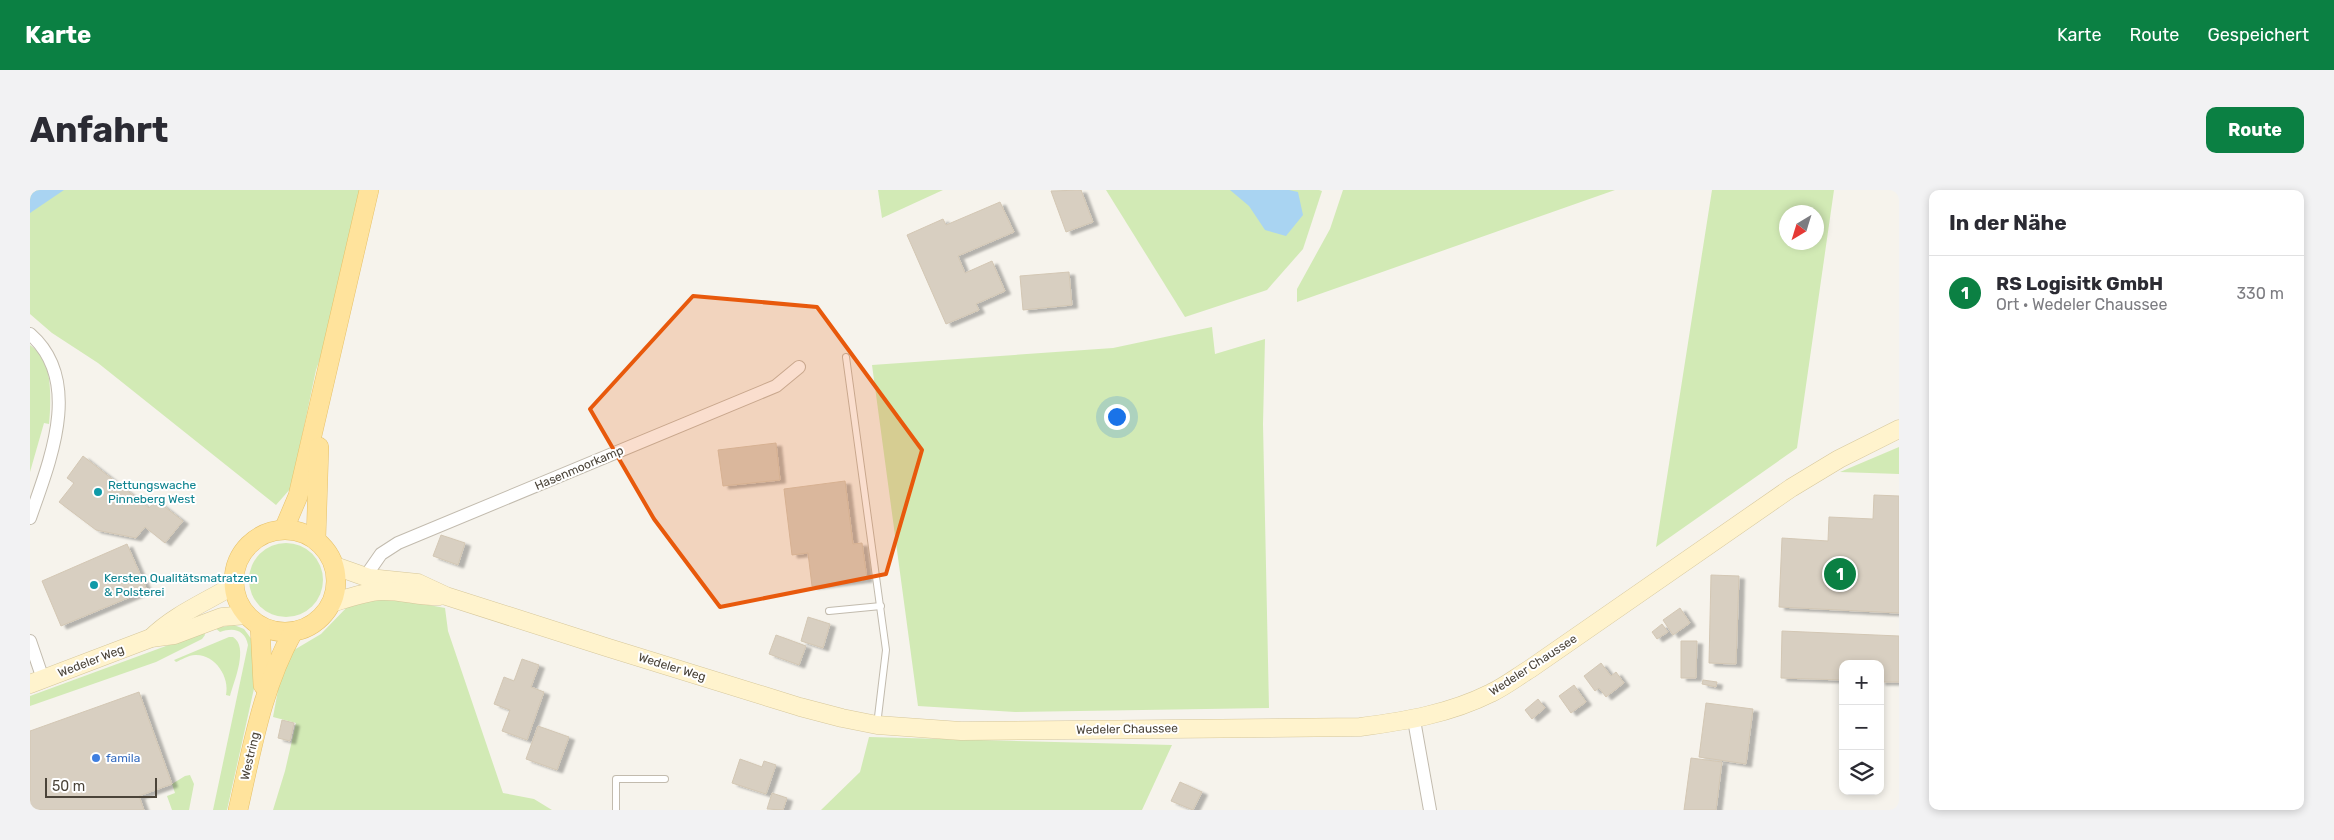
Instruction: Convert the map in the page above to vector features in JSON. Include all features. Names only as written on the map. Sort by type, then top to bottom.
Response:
[{"type":"main road","points":[[284,529],[298,496],[369,190]]},
{"type":"main road","points":[[316,539],[321,401]]},
{"type":"main road","name":"Wedeler Chaussee","points":[[900,728],[961,731],[1306,729],[1360,727],[1414,720],[1452,709],[1491,693],[1530,669],[1791,488],[1839,459],[1899,429]]},
{"type":"main road","points":[[284,529],[301,531],[316,539],[328,551],[335,566],[336,588],[332,603],[322,617],[309,627],[293,632],[276,632],[254,620],[238,601],[234,585],[235,568],[242,553],[253,540],[268,532],[284,529]]},
{"type":"main road","name":"Wedeler Weg","points":[[335,566],[365,577],[418,583],[446,596],[800,707],[842,718],[900,728]]},
{"type":"main road","name":"Wedeler Weg","points":[[151,638],[167,622],[201,606],[234,585]]},
{"type":"main road","name":"Wedeler Weg","points":[[332,603],[360,594],[383,591],[422,597],[446,596]]},
{"type":"main road","name":"Wedeler Weg","points":[[37,681],[151,638],[174,635],[222,617],[254,620]]},
{"type":"main road","name":"Westring","points":[[254,620],[263,652],[263,701]]},
{"type":"main road","name":"Westring","points":[[238,810],[263,701],[277,660],[293,632]]},
{"type":"street","points":[[30,334],[39,342],[50,358],[56,378],[58,408],[56,433],[30,518]]},
{"type":"street","name":"Hasenmoorkamp","points":[[365,577],[381,554],[398,543],[776,386],[799,367]]},
{"type":"street","points":[[30,641],[37,681]]},
{"type":"street","points":[[1414,720],[1430,810]]},
{"type":"lane","points":[[846,356],[886,650],[877,725]]},
{"type":"lane","points":[[829,612],[881,606]]},
{"type":"lane","points":[[616,810],[616,779],[664,780]]},
{"type":"highlighted area","points":[[693,296],[817,307],[922,450],[886,574],[720,607],[654,519],[590,409]]},
{"type":"green space","points":[[30,190],[361,190],[330,331],[316,370],[291,488],[276,505],[98,363],[52,333],[30,314]]},
{"type":"green space","points":[[878,190],[943,190],[882,218]]},
{"type":"green space","points":[[1106,190],[1322,191],[1303,249],[1267,290],[1185,317]]},
{"type":"green space","points":[[1343,190],[1615,190],[1297,302],[1297,289],[1330,229]]},
{"type":"green space","points":[[1712,190],[1834,190],[1797,448],[1656,547]]},
{"type":"green space","points":[[1212,327],[1215,354],[1265,339],[1263,424],[1269,708],[1015,712],[918,706],[872,365],[1113,348]]},
{"type":"green space","points":[[30,345],[41,355],[48,370],[50,399],[49,424],[44,423],[30,472]]},
{"type":"green space","points":[[1899,447],[1899,474],[1840,472]]},
{"type":"green space","points":[[286,543],[307,549],[317,559],[323,580],[317,601],[307,611],[286,617],[265,611],[255,601],[249,580],[255,559],[265,549]]},
{"type":"green space","points":[[381,596],[445,608],[448,631],[503,793],[534,799],[552,810],[273,810],[285,771],[296,723],[273,717],[281,674],[294,650],[321,634],[350,604]]},
{"type":"green space","points":[[234,625],[244,629],[255,644],[255,684],[227,810],[213,810],[248,645],[242,633],[234,630],[220,632],[215,628]]},
{"type":"green space","points":[[204,632],[205,635],[202,639],[156,662],[30,706],[30,696]]},
{"type":"green space","points":[[233,637],[238,642],[240,648],[239,665],[230,696],[226,695],[226,681],[220,668],[209,658],[195,655],[176,662],[174,660]]},
{"type":"green space","points":[[869,737],[1172,745],[1142,810],[821,810],[860,772]]},
{"type":"green space","points":[[190,775],[194,784],[189,810],[172,810],[167,796],[175,793],[172,784]]},
{"type":"water","points":[[30,190],[64,190],[30,213]]},
{"type":"water","points":[[1230,190],[1289,190],[1298,192],[1303,215],[1286,236],[1265,230],[1249,206]]},
{"type":"building","points":[[1081,190],[1093,222],[1066,232],[1051,191]]},
{"type":"building","points":[[1000,202],[1014,232],[958,256],[965,273],[992,261],[1005,291],[976,304],[979,310],[946,324],[907,235],[943,219],[946,225]]},
{"type":"building","points":[[1069,272],[1072,305],[1023,310],[1020,276]]},
{"type":"building","points":[[776,443],[780,480],[723,486],[718,450]]},
{"type":"building","name":"Rettungswache Pinneberg West","points":[[83,456],[149,508],[156,500],[183,521],[165,543],[145,527],[136,538],[96,530],[59,502],[74,483],[67,478]]},
{"type":"building","points":[[845,481],[853,544],[862,543],[867,579],[812,586],[808,553],[792,555],[784,489]]},
{"type":"building","points":[[1874,495],[1899,496],[1899,613],[1779,607],[1782,538],[1828,541],[1829,517],[1873,519]]},
{"type":"building","points":[[441,535],[465,543],[458,565],[433,556]]},
{"type":"building","name":"Kersten Qualitätsmatratzen & Polsterei","points":[[127,544],[147,590],[61,626],[42,581]]},
{"type":"building","points":[[1711,575],[1739,576],[1736,664],[1709,663]]},
{"type":"building","points":[[1680,608],[1690,623],[1673,635],[1663,620]]},
{"type":"building","points":[[808,617],[830,624],[823,648],[801,641]]},
{"type":"building","points":[[1662,624],[1668,632],[1657,639],[1652,632]]},
{"type":"building","points":[[1782,631],[1899,636],[1899,682],[1884,682],[1884,660],[1839,660],[1839,680],[1781,678]]},
{"type":"building","points":[[776,635],[806,646],[799,665],[769,654]]},
{"type":"building","points":[[1681,641],[1697,641],[1696,678],[1681,678]]},
{"type":"building","points":[[522,659],[539,665],[531,687],[544,692],[527,740],[502,731],[510,710],[494,704],[504,677],[514,681]]},
{"type":"building","points":[[1601,663],[1611,676],[1616,672],[1624,683],[1606,697],[1599,688],[1595,691],[1584,676]]},
{"type":"building","points":[[1703,680],[1717,682],[1716,687],[1702,684]]},
{"type":"building","points":[[1574,685],[1586,702],[1571,713],[1559,696]]},
{"type":"building","name":"famila","points":[[139,692],[172,784],[139,796],[144,810],[30,810],[30,731]]},
{"type":"building","points":[[1538,699],[1545,708],[1532,719],[1525,710]]},
{"type":"building","points":[[1706,703],[1753,709],[1746,764],[1699,757]]},
{"type":"building","points":[[282,720],[294,723],[290,741],[278,738]]},
{"type":"building","points":[[538,726],[569,737],[557,770],[526,759]]},
{"type":"building","points":[[1691,758],[1722,762],[1716,810],[1684,810]]},
{"type":"building","points":[[740,759],[762,767],[764,761],[776,765],[766,794],[732,783]]},
{"type":"building","points":[[1180,782],[1202,792],[1193,810],[1171,801]]},
{"type":"building","points":[[772,793],[787,798],[783,810],[767,809]]},
{"type":"place","name":"Rettungswache Pinneberg West","points":[[98,492]]},
{"type":"place","name":"RS Logisitk GmbH","points":[[1840,574]]},
{"type":"place","name":"Kersten Qualitätsmatratzen & Polsterei","points":[[94,585]]},
{"type":"place","name":"famila","points":[[96,758]]}]
